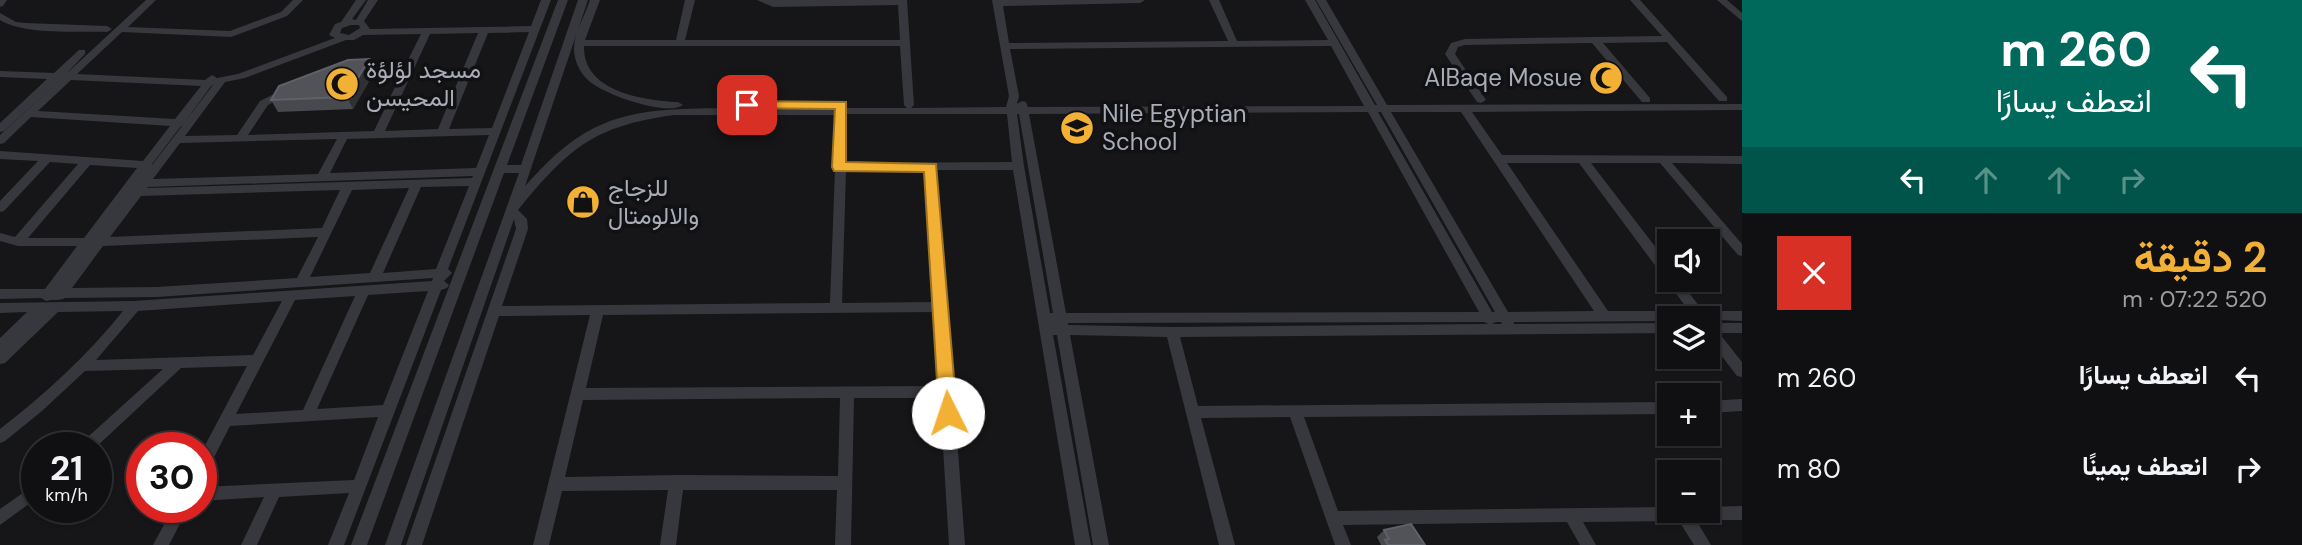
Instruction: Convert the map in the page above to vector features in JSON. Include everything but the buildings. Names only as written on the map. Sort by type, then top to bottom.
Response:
[{"type":"street","points":[[0,141],[23,114],[139,0]]},
{"type":"street","points":[[0,66],[64,75],[151,0]]},
{"type":"street","points":[[119,30],[231,34],[284,14],[298,0]]},
{"type":"street","points":[[338,35],[361,0]]},
{"type":"street","points":[[362,27],[373,0]]},
{"type":"street","points":[[337,545],[546,0]]},
{"type":"street","points":[[359,545],[563,0]]},
{"type":"street","points":[[393,545],[583,0]]},
{"type":"street","points":[[595,0],[580,43],[580,59],[594,79],[620,95],[646,103],[842,108],[909,105],[1464,108],[1665,104],[1742,107]]},
{"type":"street","points":[[680,44],[690,0]]},
{"type":"street","points":[[762,0],[773,4],[902,1],[909,105]]},
{"type":"street","points":[[1101,545],[998,1],[1139,0]]},
{"type":"street","points":[[1214,0],[1233,41]]},
{"type":"street","points":[[1310,0],[1511,329]]},
{"type":"street","points":[[1321,0],[1495,330]]},
{"type":"street","points":[[1635,0],[1723,99]]},
{"type":"street","points":[[1722,0],[1742,18]]},
{"type":"street","points":[[0,16],[13,24],[25,26],[107,30]]},
{"type":"street","points":[[345,23],[362,27],[427,31],[534,27]]},
{"type":"street","points":[[0,74],[217,79],[362,27],[534,27]]},
{"type":"street","points":[[442,133],[484,30]]},
{"type":"street","points":[[378,134],[427,31]]},
{"type":"street","points":[[1481,100],[1450,54],[1454,45],[1465,42],[1670,39]]},
{"type":"street","points":[[1005,43],[1334,40]]},
{"type":"street","points":[[1595,40],[1646,100]]},
{"type":"street","points":[[580,43],[906,43]]},
{"type":"street","points":[[343,69],[356,66],[411,65]]},
{"type":"street","points":[[94,242],[147,165],[217,79]]},
{"type":"street","points":[[53,295],[177,140],[217,79]]},
{"type":"street","points":[[240,138],[264,103],[296,88]]},
{"type":"street","points":[[1376,106],[1481,100],[1646,100],[1665,104],[1742,99]]},
{"type":"street","points":[[643,116],[642,109],[646,103]]},
{"type":"street","points":[[511,211],[567,148],[603,127],[643,116],[686,111],[1017,105]]},
{"type":"street","points":[[1017,105],[1018,166],[1083,545]]},
{"type":"street","points":[[836,308],[842,108]]},
{"type":"street","points":[[1464,108],[1605,317]]},
{"type":"street","points":[[0,112],[180,123]]},
{"type":"street","points":[[0,129],[23,114]]},
{"type":"street","points":[[177,140],[496,131]]},
{"type":"street","points":[[322,177],[344,135]]},
{"type":"street","points":[[0,155],[147,165]]},
{"type":"street","points":[[0,208],[47,159]]},
{"type":"street","points":[[1498,159],[1742,160]]},
{"type":"street","points":[[1582,159],[1657,259]]},
{"type":"street","points":[[1662,159],[1736,238],[1742,252]]},
{"type":"street","points":[[18,242],[86,162]]},
{"type":"street","points":[[839,167],[1018,166]]},
{"type":"street","points":[[931,167],[957,545]]},
{"type":"street","points":[[499,169],[526,169]]},
{"type":"street","points":[[141,187],[322,177],[478,177]]},
{"type":"street","points":[[141,187],[348,186],[478,177]]},
{"type":"street","points":[[374,278],[417,183]]},
{"type":"street","points":[[301,283],[348,186]]},
{"type":"street","points":[[414,545],[523,225],[521,219],[511,211]]},
{"type":"street","points":[[0,237],[18,242],[94,242],[326,232]]},
{"type":"street","points":[[0,294],[157,292],[374,278],[459,278]]},
{"type":"street","points":[[0,308],[150,305],[364,290],[439,279]]},
{"type":"street","points":[[484,287],[502,287]]},
{"type":"street","points":[[307,416],[364,290]]},
{"type":"street","points":[[150,305],[157,292]]},
{"type":"street","points":[[217,438],[291,295]]},
{"type":"street","points":[[0,436],[46,401],[84,366],[134,306]]},
{"type":"street","points":[[494,311],[941,307]]},
{"type":"street","points":[[0,359],[54,308]]},
{"type":"street","points":[[0,346],[39,309]]},
{"type":"street","points":[[541,545],[598,310]]},
{"type":"street","points":[[1720,317],[1742,316]]},
{"type":"street","points":[[1045,324],[1657,317]]},
{"type":"street","points":[[1061,324],[1172,332],[1657,328]]},
{"type":"street","points":[[1720,328],[1742,328]]},
{"type":"street","points":[[1172,332],[1195,412],[1227,545]]},
{"type":"street","points":[[1720,344],[1742,372]]},
{"type":"street","points":[[84,366],[257,360]]},
{"type":"street","points":[[103,432],[178,363]]},
{"type":"street","points":[[577,394],[947,392]]},
{"type":"street","points":[[842,545],[847,393]]},
{"type":"street","points":[[1720,406],[1742,405]]},
{"type":"street","points":[[1195,412],[1657,408]]},
{"type":"street","points":[[227,420],[388,411]]},
{"type":"street","points":[[1296,413],[1343,545]]},
{"type":"street","points":[[668,545],[677,482]]},
{"type":"street","points":[[555,484],[844,483]]},
{"type":"street","points":[[217,493],[359,486]]},
{"type":"street","points":[[249,545],[274,491]]},
{"type":"street","points":[[0,518],[21,502]]},
{"type":"street","points":[[1720,513],[1742,513]]},
{"type":"street","points":[[1334,518],[1657,514]]},
{"type":"street","points":[[1571,515],[1588,545]]},
{"type":"street","points":[[161,545],[173,523]]},
{"type":"street","points":[[1689,523],[1703,545]]},
{"type":"place","name":"AlBaqe Mosue","points":[[1606,78]]},
{"type":"place","name":"مسجد لؤلؤة المحيسن","points":[[342,84]]},
{"type":"place","name":"Nile Egyptian School","points":[[1077,128]]},
{"type":"place","name":"للزجاج والالومتال","points":[[583,202]]},
{"type":"route","points":[[747,105],[842,105],[839,167],[931,167],[948,413]]}]
